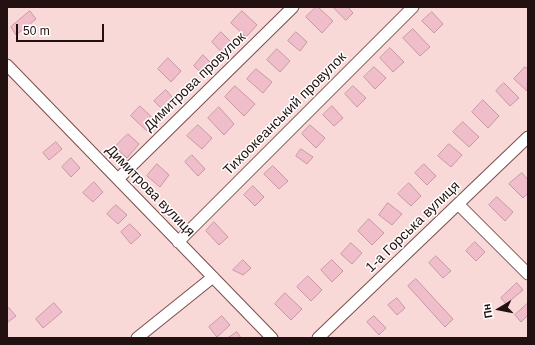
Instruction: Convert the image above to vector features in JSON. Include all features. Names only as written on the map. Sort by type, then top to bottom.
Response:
[{"type":"street","name":"Димитрова провулок","points":[[118,179],[293,7]]},
{"type":"street","name":"Тихоокеанський провулок","points":[[178,242],[413,7]]},
{"type":"street","name":"Димитрова вулиця","points":[[7,65],[272,338]]},
{"type":"street","name":"1-а Горська вулиця","points":[[318,338],[528,137]]},
{"type":"street","points":[[458,204],[528,274]]},
{"type":"street","points":[[137,338],[213,277]]},
{"type":"building","points":[[316,7],[318,7],[333,21],[322,33],[306,17]]},
{"type":"building","points":[[333,7],[348,7],[353,13],[346,20]]},
{"type":"building","points":[[30,11],[36,19],[16,35],[11,27]]},
{"type":"building","points":[[242,11],[257,25],[246,37],[231,23]]},
{"type":"building","points":[[432,12],[443,24],[434,33],[422,21]]},
{"type":"building","points":[[413,29],[430,47],[420,56],[403,38]]},
{"type":"building","points":[[221,32],[236,47],[226,57],[212,42]]},
{"type":"building","points":[[296,32],[307,42],[300,51],[288,41]]},
{"type":"building","points":[[390,48],[404,62],[393,72],[380,58]]},
{"type":"building","points":[[277,49],[290,61],[280,72],[267,60]]},
{"type":"building","points":[[203,55],[214,66],[205,76],[194,66]]},
{"type":"building","points":[[168,58],[181,71],[171,82],[158,69]]},
{"type":"building","points":[[374,67],[386,78],[375,89],[364,77]]},
{"type":"building","points":[[525,67],[528,69],[527,91],[514,79]]},
{"type":"building","points":[[256,69],[272,82],[263,93],[247,79]]},
{"type":"building","points":[[504,83],[519,98],[510,106],[496,91]]},
{"type":"building","points":[[235,86],[255,104],[244,116],[225,97]]},
{"type":"building","points":[[353,86],[366,98],[357,107],[345,94]]},
{"type":"building","points":[[166,90],[178,104],[167,114],[154,101]]},
{"type":"building","points":[[483,100],[499,116],[488,128],[472,112]]},
{"type":"building","points":[[140,106],[158,123],[149,133],[131,116]]},
{"type":"building","points":[[332,106],[343,118],[334,126],[323,115]]},
{"type":"building","points":[[219,107],[234,124],[224,135],[208,118]]},
{"type":"building","points":[[463,122],[479,137],[469,147],[453,132]]},
{"type":"building","points":[[198,125],[212,138],[202,149],[187,136]]},
{"type":"building","points":[[310,125],[325,138],[316,148],[302,134]]},
{"type":"building","points":[[128,134],[139,144],[127,158],[115,147]]},
{"type":"building","points":[[56,142],[62,149],[49,160],[43,153]]},
{"type":"building","points":[[449,144],[462,155],[451,167],[438,156]]},
{"type":"building","points":[[301,149],[313,157],[307,164],[296,156]]},
{"type":"building","points":[[192,155],[205,169],[198,176],[185,162]]},
{"type":"building","points":[[71,158],[80,168],[71,177],[62,167]]},
{"type":"building","points":[[157,164],[169,175],[160,187],[147,176]]},
{"type":"building","points":[[424,164],[436,176],[427,185],[415,173]]},
{"type":"building","points":[[273,166],[288,181],[279,189],[264,174]]},
{"type":"building","points":[[522,173],[528,180],[528,193],[523,198],[509,184]]},
{"type":"building","points":[[94,182],[103,192],[93,202],[83,193]]},
{"type":"building","points":[[409,183],[421,196],[411,206],[398,194]]},
{"type":"building","points":[[253,186],[264,197],[255,206],[244,195]]},
{"type":"building","points":[[497,197],[513,212],[505,221],[489,205]]},
{"type":"building","points":[[388,203],[402,214],[392,225],[379,215]]},
{"type":"building","points":[[116,205],[127,215],[118,224],[107,214]]},
{"type":"building","points":[[369,219],[384,233],[372,245],[358,231]]},
{"type":"building","points":[[214,222],[228,237],[219,245],[206,231]]},
{"type":"building","points":[[130,224],[141,235],[131,244],[121,232]]},
{"type":"building","points":[[475,242],[485,252],[476,261],[466,251]]},
{"type":"building","points":[[351,243],[362,253],[352,264],[341,254]]},
{"type":"building","points":[[436,256],[451,271],[443,278],[429,263]]},
{"type":"building","points":[[243,260],[251,268],[243,275],[233,270]]},
{"type":"building","points":[[332,260],[343,271],[332,282],[321,270]]},
{"type":"building","points":[[308,276],[322,290],[311,301],[297,287]]},
{"type":"building","points":[[416,279],[453,319],[445,327],[408,286]]},
{"type":"building","points":[[517,283],[523,290],[506,304],[501,298]]},
{"type":"building","points":[[285,293],[302,309],[291,320],[275,304]]},
{"type":"building","points":[[397,298],[405,308],[397,315],[388,305]]},
{"type":"building","points":[[54,303],[62,312],[43,328],[36,319]]},
{"type":"building","points":[[528,303],[528,315],[521,322],[515,315]]},
{"type":"building","points":[[9,308],[16,316],[8,322],[7,310]]},
{"type":"building","points":[[222,316],[230,325],[217,337],[209,327]]},
{"type":"building","points":[[374,316],[386,328],[379,335],[367,322]]},
{"type":"building","points":[[237,332],[241,338],[228,338]]}]
